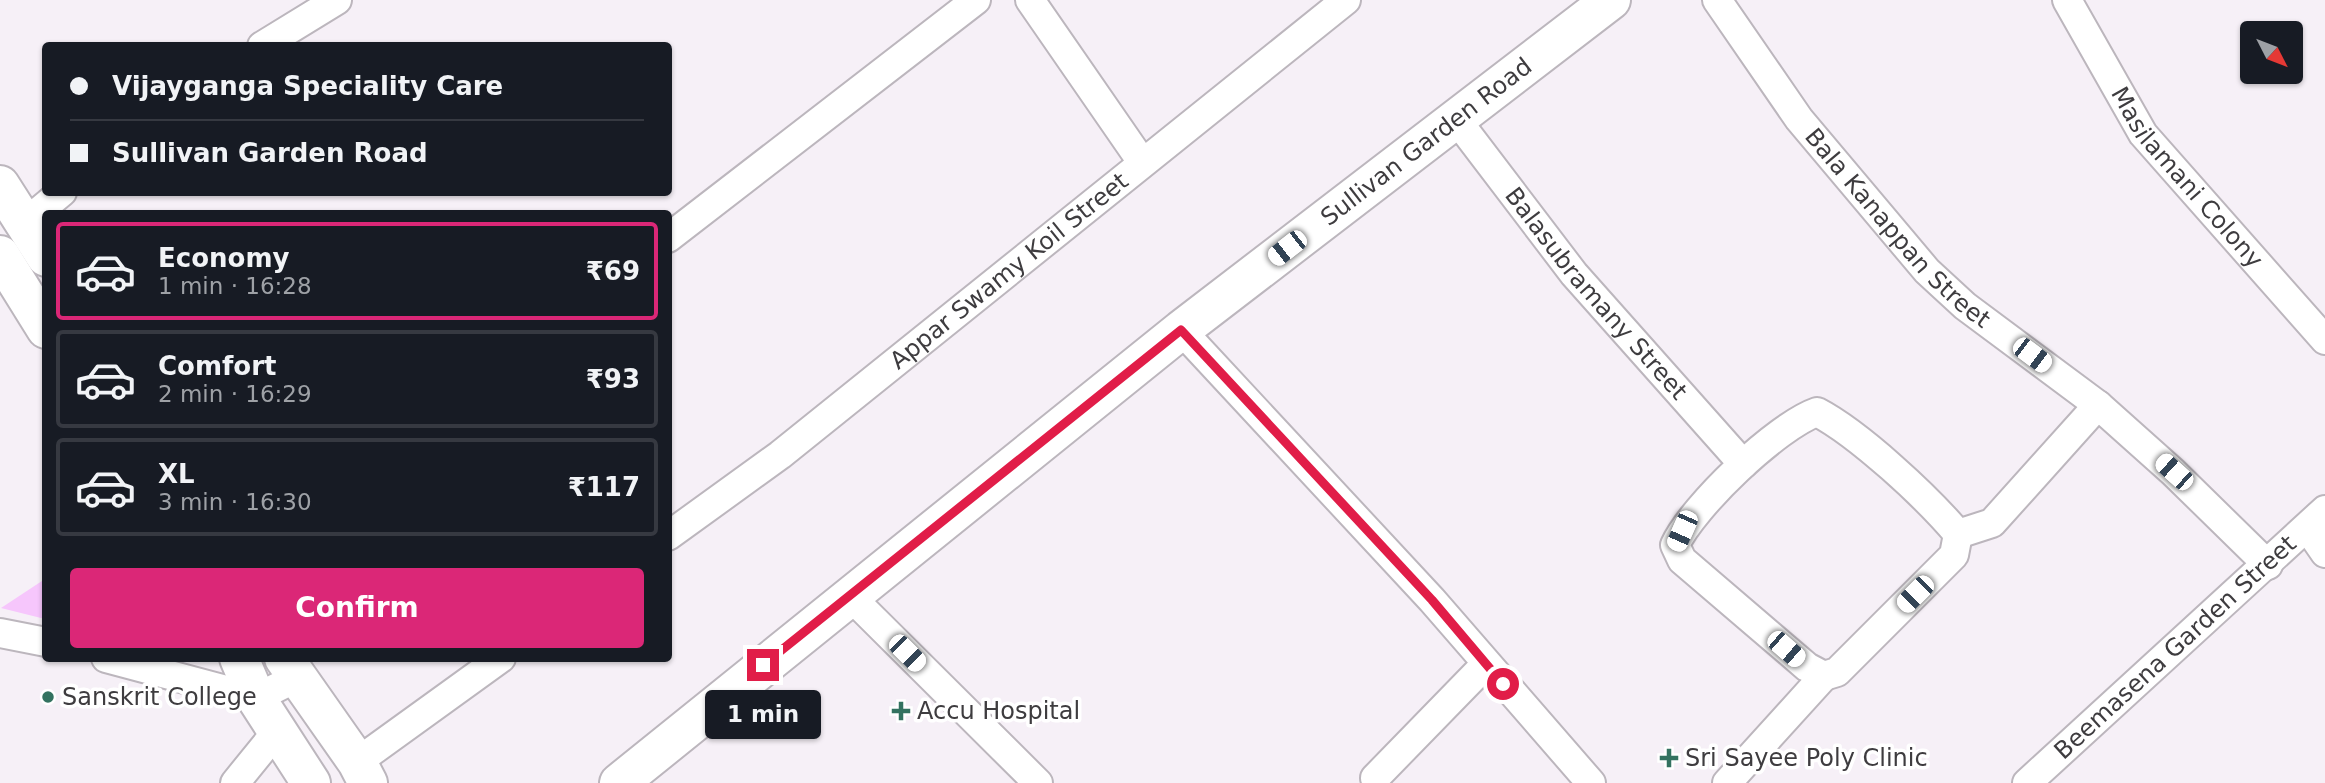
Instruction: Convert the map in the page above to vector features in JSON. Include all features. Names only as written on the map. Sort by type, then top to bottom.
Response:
[{"type":"main road","name":"Sullivan Garden Road","points":[[619,783],[1181,330],[1611,0]]},
{"type":"main road","points":[[0,185],[25,223],[15,269],[42,321]]},
{"type":"main road","points":[[241,662],[257,698],[311,783]]},
{"type":"main road","points":[[290,668],[363,773]]},
{"type":"street","points":[[269,42],[337,0]]},
{"type":"street","points":[[672,235],[976,0]]},
{"type":"street","points":[[1030,0],[1142,162]]},
{"type":"street","name":"Appar Swamy Koil Street","points":[[672,533],[780,455],[1346,0]]},
{"type":"street","name":"Bala Kanappan Street","points":[[1717,0],[1799,119],[1927,271],[1965,306],[2098,405],[2174,472],[2268,565]]},
{"type":"street","name":"Masilamani Colony","points":[[2067,0],[2143,134],[2325,340]]},
{"type":"street","name":"Balasubramany Street","points":[[1456,119],[1574,274],[1743,464]]},
{"type":"street","points":[[25,223],[57,196]]},
{"type":"street","points":[[1181,330],[1432,600],[1591,783]]},
{"type":"street","points":[[1958,534],[1992,523],[2098,405]]},
{"type":"street","points":[[1824,676],[1807,667],[1682,560],[1675,545],[1682,531],[1743,464],[1799,418],[1817,412],[1838,423],[1942,515],[1958,534]]},
{"type":"street","points":[[2322,513],[2316,540],[2325,553]]},
{"type":"street","name":"Beemasena Garden Street","points":[[2027,783],[2322,513]]},
{"type":"street","points":[[1727,783],[1824,676],[1837,672],[1954,555],[1958,534]]},
{"type":"street","points":[[850,597],[1038,783]]},
{"type":"street","points":[[0,633],[42,641]]},
{"type":"street","points":[[121,662],[257,698],[290,668]]},
{"type":"street","points":[[363,773],[496,662]]},
{"type":"street","points":[[1375,778],[1486,664]]},
{"type":"street","points":[[235,783],[278,730]]},
{"type":"shaded area","points":[[42,581],[42,618],[1,608]]},
{"type":"place","name":"Sanskrit College","points":[[48,697]]},
{"type":"place","name":"Accu Hospital","points":[[901,711]]},
{"type":"place","name":"Sri Sayee Poly Clinic","points":[[1669,758]]},
{"type":"route","points":[[763,665],[1181,330],[1432,600],[1503,684]]}]
